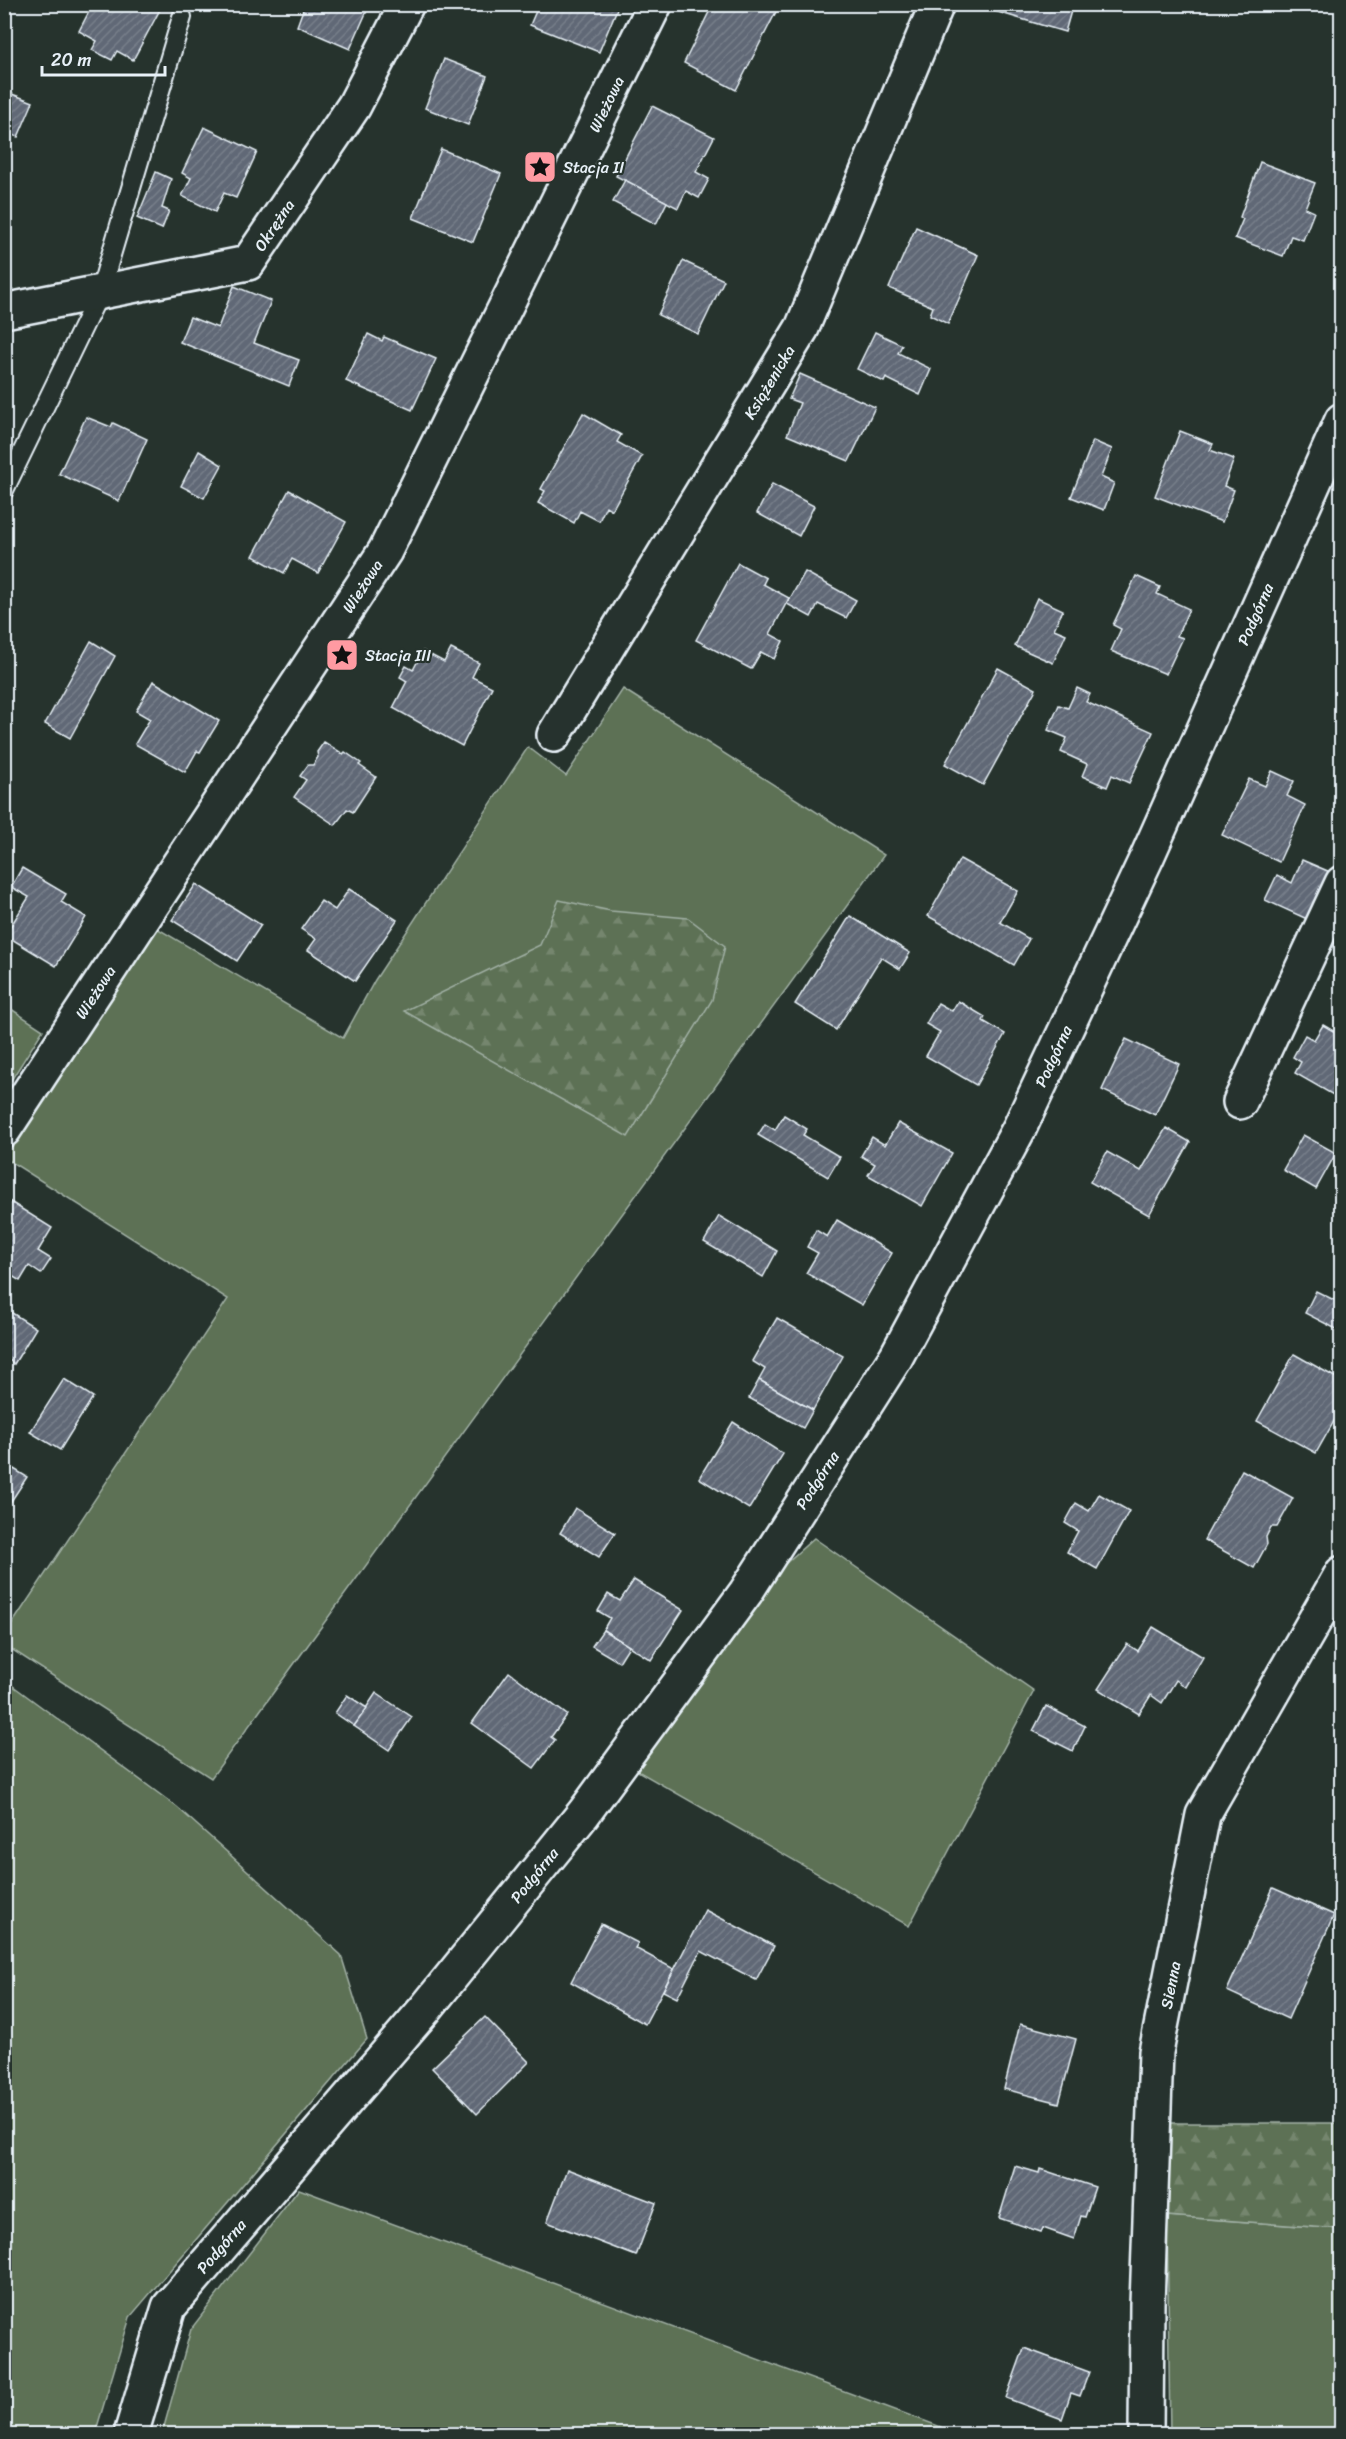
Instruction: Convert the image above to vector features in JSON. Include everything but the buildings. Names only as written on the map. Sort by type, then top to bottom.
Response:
[{"type":"street","name":"Okrężna","points":[[4,311],[248,263],[354,106],[407,4]]},
{"type":"street","name":"Wieżowa","points":[[4,1130],[386,551],[655,4]]},
{"type":"street","name":"Książenicka","points":[[554,735],[802,328],[937,4]]},
{"type":"street","name":"Podgórna","points":[[131,2434],[169,2307],[426,2008],[584,1814],[746,1592],[896,1357],[1020,1127],[1147,857],[1341,420]]},
{"type":"street","points":[[1240,1102],[1341,883]]},
{"type":"street","name":"Sienna","points":[[1146,2434],[1156,2052],[1203,1815],[1341,1573]]},
{"type":"lane","points":[[4,490],[100,292],[182,17]]},
{"type":"green space","points":[[623,689],[884,855],[211,1778],[5,1645],[4,1636],[228,1299],[5,1158],[4,1146],[150,924],[343,1038],[375,980],[528,747],[566,776]]},
{"type":"green space","points":[[559,900],[611,911],[688,918],[725,946],[712,1000],[628,1137],[404,1011],[540,945]]},
{"type":"green space","points":[[5,1005],[43,1030],[5,1090]]},
{"type":"green space","points":[[814,1538],[1034,1691],[909,1926],[636,1770],[765,1582]]},
{"type":"green space","points":[[5,1680],[177,1807],[341,1955],[367,2039],[130,2317],[95,2434],[5,2434]]},
{"type":"green space","points":[[1153,2123],[1341,2123],[1341,2229],[1167,2216]]},
{"type":"green space","points":[[299,2189],[941,2427],[940,2434],[162,2434],[191,2329]]},
{"type":"green space","points":[[1167,2216],[1341,2229],[1341,2434],[1170,2434]]},
{"type":"place","name":"Stacja II","points":[[540,167]]},
{"type":"place","name":"Stacja III","points":[[342,655]]}]
